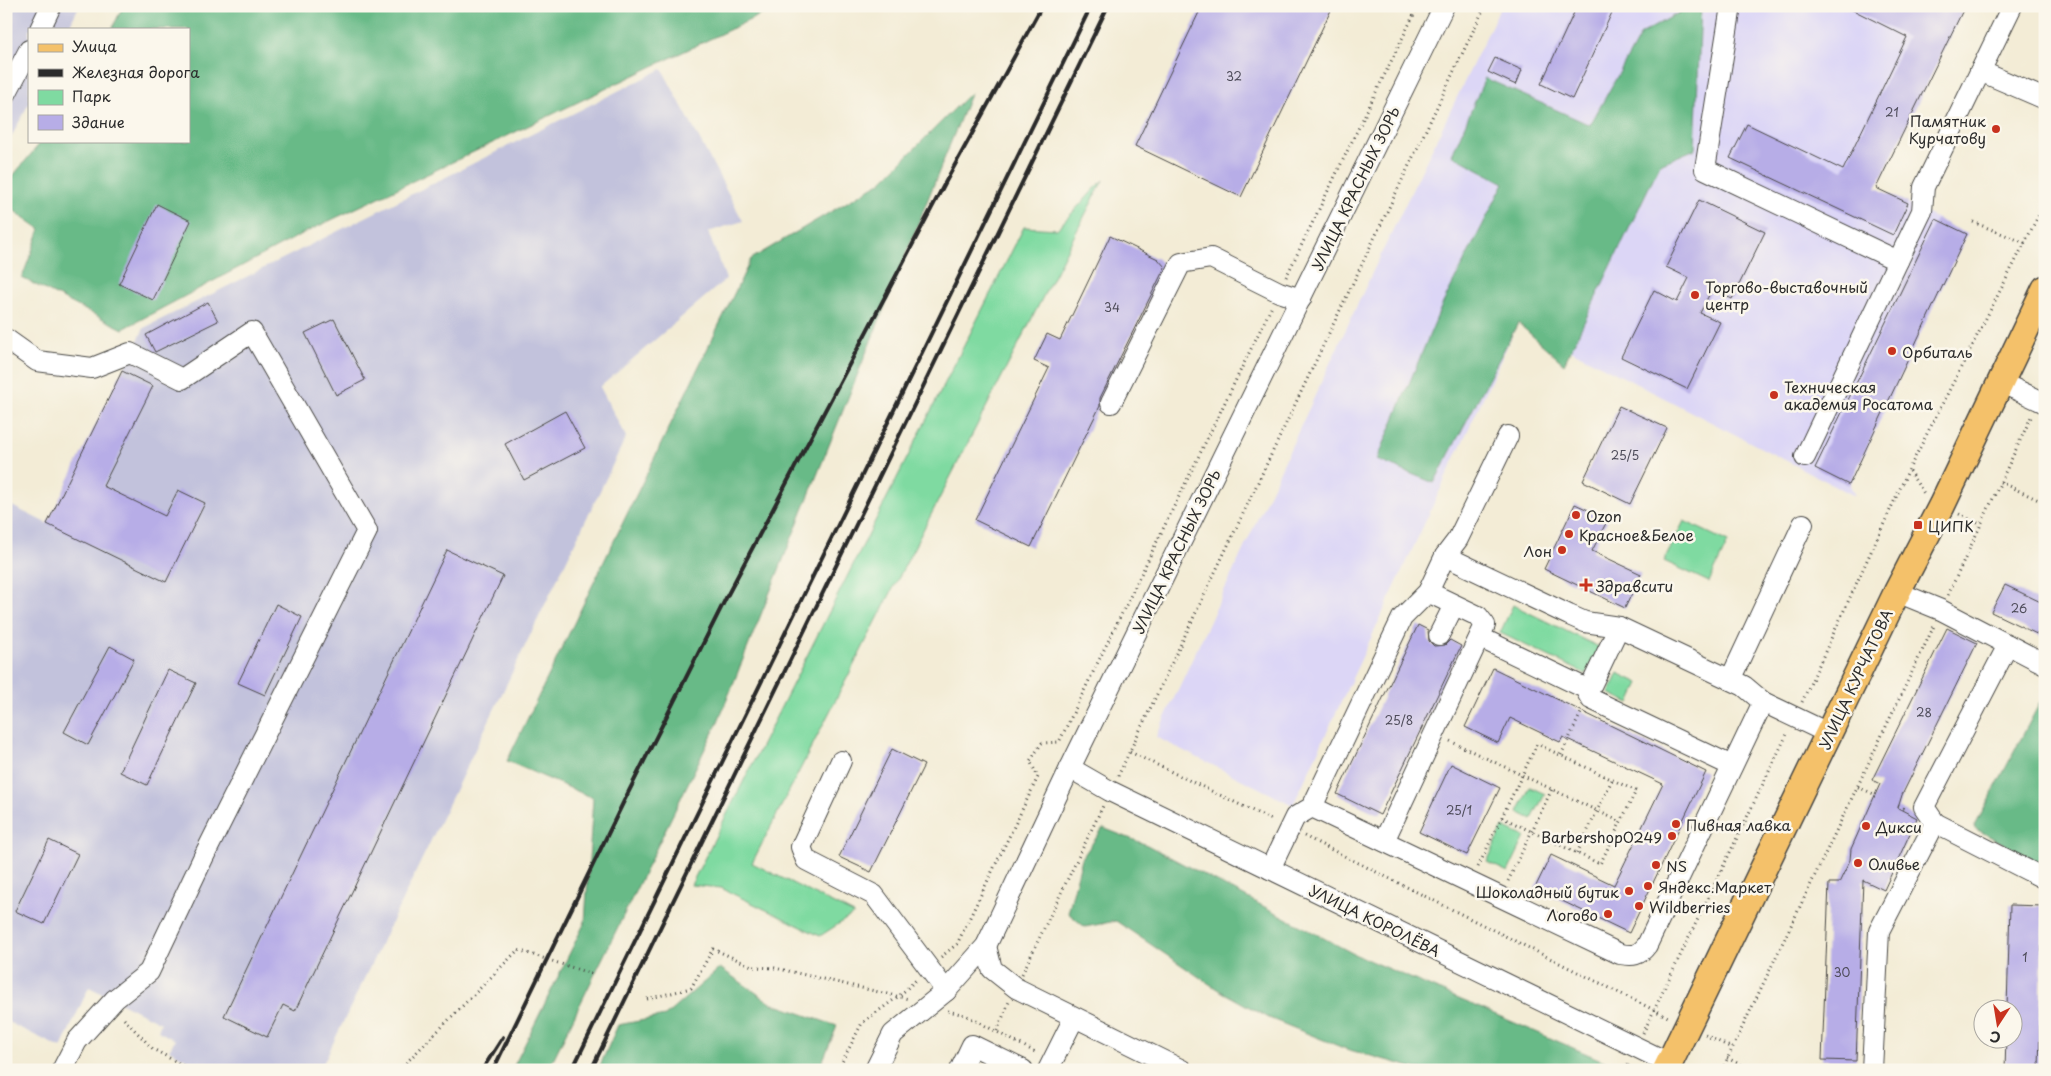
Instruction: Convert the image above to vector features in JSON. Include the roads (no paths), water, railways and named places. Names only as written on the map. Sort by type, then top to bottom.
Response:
[{"type":"main road","name":"УЛИЦА КУРЧАТОВА","points":[[1672,1068],[1897,592],[1942,505],[2045,289]]},
{"type":"street","points":[[41,28],[52,6]]},
{"type":"street","name":"УЛИЦА КРАСНЫХ ЗОРЬ","points":[[874,1070],[893,1034],[946,991],[986,946],[1070,768],[1444,6]]},
{"type":"street","points":[[1731,6],[1705,169],[1898,261]]},
{"type":"street","points":[[1805,457],[1922,211],[1924,187],[2012,6]]},
{"type":"street","points":[[6,94],[28,52]]},
{"type":"street","points":[[1980,72],[2045,99]]},
{"type":"street","points":[[1111,403],[1181,263],[1211,258],[1279,292],[1301,299]]},
{"type":"street","points":[[6,339],[37,361],[92,368],[130,354],[182,379],[252,332],[367,531],[149,972],[114,999],[77,1041],[62,1070]]},
{"type":"street","points":[[2000,382],[2042,402]]},
{"type":"street","points":[[1270,869],[1294,817],[1312,807],[1402,618],[1428,592],[1445,556],[1458,538],[1508,436]]},
{"type":"street","points":[[1730,680],[1803,524]]},
{"type":"street","points":[[1445,556],[1585,622],[1619,627],[1744,686],[1763,702],[1830,734]]},
{"type":"street","points":[[1384,841],[1485,626],[1483,620],[1428,592]]},
{"type":"street","points":[[1897,592],[1941,610],[2045,664]]},
{"type":"street","points":[[1439,635],[1454,605]]},
{"type":"street","points":[[1590,694],[1619,627]]},
{"type":"street","points":[[1481,638],[1732,766]]},
{"type":"street","points":[[2008,645],[1924,807],[1935,822],[2045,879]]},
{"type":"street","points":[[1312,807],[1620,954],[1632,956],[1642,952],[1763,702]]},
{"type":"street","points":[[841,761],[801,847],[806,860],[874,895],[946,991]]},
{"type":"street","name":"УЛИЦА КОРОЛЁВА","points":[[1070,768],[1110,791],[1636,1048],[1672,1068]]},
{"type":"street","points":[[1872,1070],[1879,931],[1935,822]]},
{"type":"street","points":[[986,946],[992,969],[1016,988],[1182,1070]]},
{"type":"street","points":[[1048,1070],[1074,1018]]},
{"type":"street","points":[[960,1070],[972,1045],[1023,1070]]},
{"type":"railway","points":[[493,1070],[624,801],[726,598],[945,183],[1042,6]]},
{"type":"railway","points":[[572,1070],[1091,6]]},
{"type":"railway","points":[[591,1070],[1108,6]]},
{"type":"railway","points":[[482,1070],[503,1037]]},
{"type":"place","name":"Памятник Курчатову","points":[[1996,129]]},
{"type":"place","name":"Торгово-выставочный центр","points":[[1695,295]]},
{"type":"place","name":"Орбиталь","points":[[1892,351]]},
{"type":"place","name":"Техническая академия Росатома","points":[[1774,395]]},
{"type":"place","name":"Ozon","points":[[1576,515]]},
{"type":"place","name":"ЦИПК","points":[[1918,525]]},
{"type":"place","name":"Красное&Белое","points":[[1569,534]]},
{"type":"place","name":"Лон","points":[[1562,550]]},
{"type":"place","name":"Здравсити","points":[[1586,585]]},
{"type":"place","name":"Пивная лавка","points":[[1676,824]]},
{"type":"place","name":"Дикси","points":[[1866,826]]},
{"type":"place","name":"Barbershop0249","points":[[1672,836]]},
{"type":"place","name":"Оливье","points":[[1858,863]]},
{"type":"place","name":"NS","points":[[1656,865]]},
{"type":"place","name":"Яндекс.Маркет","points":[[1648,886]]},
{"type":"place","name":"Шоколадный бутик","points":[[1629,891]]},
{"type":"place","name":"Wildberries","points":[[1639,906]]},
{"type":"place","name":"Логово","points":[[1608,914]]}]
